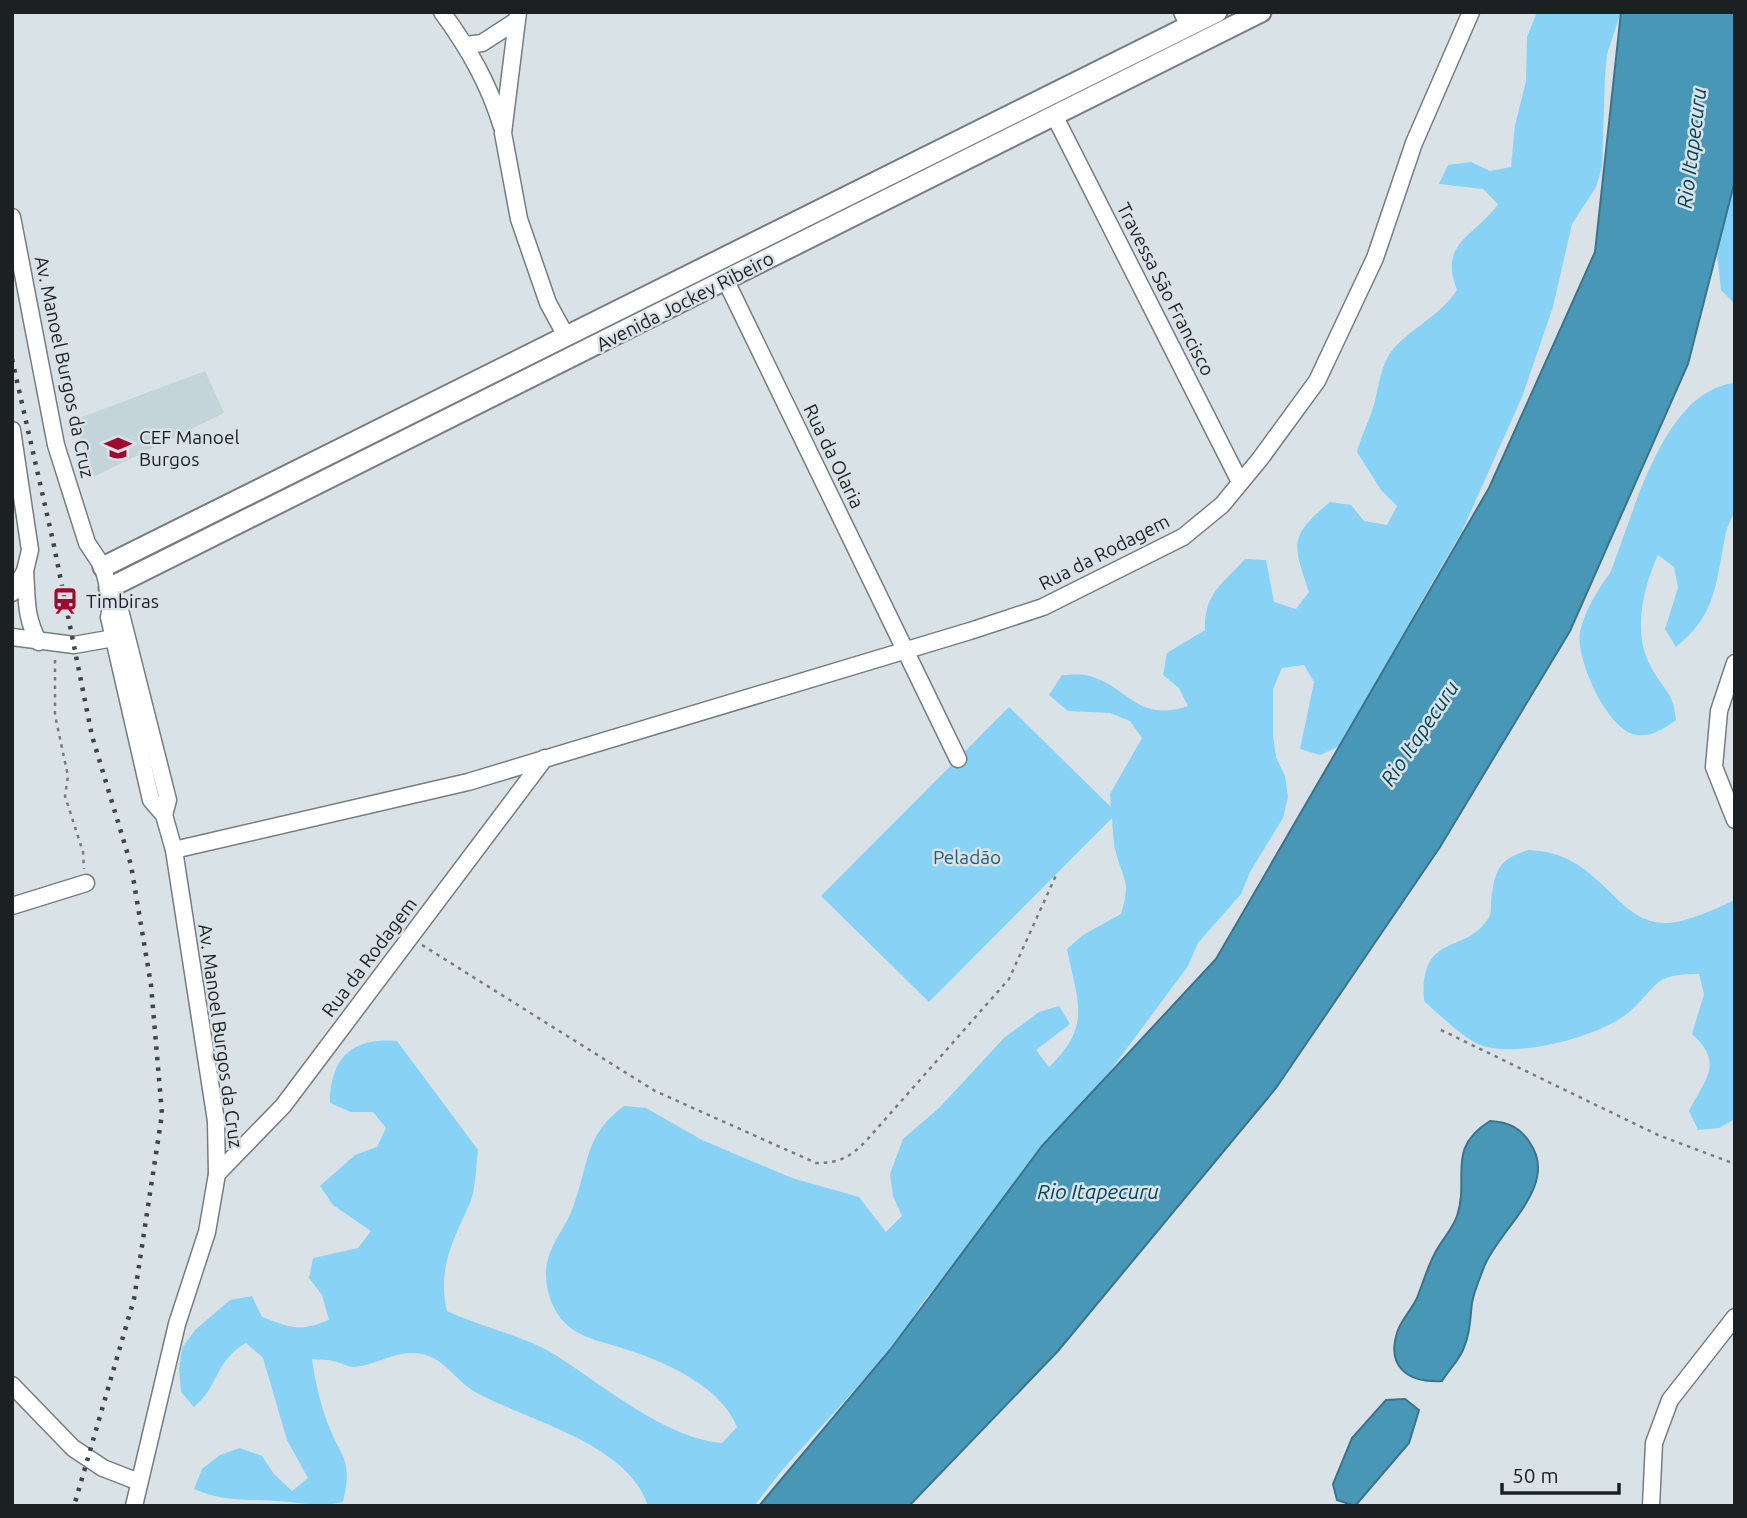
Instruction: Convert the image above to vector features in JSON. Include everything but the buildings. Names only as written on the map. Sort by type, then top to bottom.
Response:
[{"type":"street","points":[[442,12],[466,45],[490,88],[503,133],[519,219],[548,303],[566,336]]},
{"type":"street","name":"Avenida Jockey Ribeiro","points":[[103,567],[566,336],[1185,19],[1217,12]]},
{"type":"street","name":"Avenida Jockey Ribeiro","points":[[110,595],[1261,12]]},
{"type":"street","name":"Rua da Rodagem","points":[[174,850],[468,782],[905,650],[1043,607],[1184,537],[1222,505],[1317,381],[1375,258],[1414,143],[1471,12]]},
{"type":"street","points":[[466,45],[482,43],[517,17]]},
{"type":"street","points":[[503,133],[517,17]]},
{"type":"street","name":"Travessa São Francisco","points":[[1054,115],[1240,482]]},
{"type":"street","name":"Av. Manoel Burgos da Cruz","points":[[12,217],[56,445],[87,543],[103,567],[110,595]]},
{"type":"street","name":"Rua da Olaria","points":[[726,281],[957,759]]},
{"type":"street","points":[[12,430],[30,551],[26,571],[27,611],[31,629],[47,643]]},
{"type":"street","points":[[12,593],[26,571]]},
{"type":"street","points":[[110,595],[109,617],[151,800],[164,815]]},
{"type":"street","points":[[110,595],[120,610],[168,800],[164,815]]},
{"type":"street","points":[[12,637],[74,645],[114,638]]},
{"type":"street","points":[[1735,663],[1719,710],[1714,767],[1735,820]]},
{"type":"street","name":"Rua da Rodagem","points":[[217,1174],[284,1106],[545,758]]},
{"type":"street","name":"Av. Manoel Burgos da Cruz","points":[[139,1504],[139,1482],[177,1324],[207,1232],[217,1174],[216,1121],[174,850],[164,815]]},
{"type":"street","points":[[12,906],[86,883]]},
{"type":"street","points":[[1651,1506],[1654,1443],[1670,1400],[1735,1317]]},
{"type":"street","points":[[12,1385],[73,1448],[103,1468],[139,1482]]},
{"type":"street","points":[[1651,1481],[1661,1506]]},
{"type":"path","points":[[47,643],[55,715],[68,776],[65,796],[83,852],[86,883]]},
{"type":"path","points":[[410,937],[656,1091],[816,1163],[833,1163],[849,1158],[866,1141],[1009,979],[1057,873]]},
{"type":"path","points":[[1441,1030],[1658,1135],[1735,1164]]},
{"type":"shaded area","name":"CEF Manoel Burgos","points":[[205,371],[224,413],[93,477],[74,420]]},
{"type":"green space","name":"Peladão","points":[[1537,12],[1621,12],[1607,54],[1602,167],[1596,187],[1572,224],[1553,307],[1522,397],[1462,531],[1417,609],[1398,651],[1340,746],[1320,755],[1300,749],[1314,682],[1304,665],[1282,668],[1273,689],[1273,735],[1276,757],[1285,776],[1288,797],[1283,818],[1250,872],[1241,894],[1198,943],[1188,966],[1082,1109],[923,1302],[896,1344],[783,1469],[754,1506],[648,1506],[637,1484],[621,1466],[599,1450],[477,1393],[438,1361],[413,1353],[354,1367],[330,1360],[312,1359],[323,1408],[346,1468],[343,1502],[318,1505],[235,1499],[194,1489],[202,1469],[220,1455],[240,1448],[262,1456],[274,1474],[292,1491],[308,1478],[287,1440],[263,1358],[246,1343],[236,1350],[194,1407],[181,1392],[179,1369],[182,1348],[195,1330],[230,1300],[252,1296],[262,1317],[288,1326],[310,1326],[329,1320],[322,1295],[309,1278],[313,1258],[358,1248],[371,1231],[333,1205],[320,1186],[355,1155],[377,1147],[386,1128],[373,1112],[351,1112],[330,1103],[331,1087],[339,1063],[347,1054],[356,1047],[381,1041],[397,1041],[478,1150],[472,1197],[445,1268],[444,1296],[447,1311],[544,1349],[636,1409],[680,1432],[722,1443],[737,1427],[719,1400],[692,1378],[660,1362],[579,1333],[565,1323],[555,1310],[547,1285],[548,1259],[573,1207],[590,1152],[601,1128],[624,1106],[646,1108],[702,1140],[792,1178],[859,1197],[886,1232],[902,1216],[893,1196],[890,1174],[903,1139],[939,1108],[1004,1038],[1039,1012],[1059,1006],[1070,1024],[1036,1050],[1049,1067],[1063,1052],[1077,1025],[1078,1012],[1067,949],[1083,935],[1121,914],[1126,895],[1115,849],[1112,818],[929,1002],[821,896],[1009,707],[1111,807],[1110,794],[1142,738],[1130,721],[1110,713],[1068,711],[1049,695],[1062,675],[1085,675],[1099,679],[1132,700],[1155,710],[1188,706],[1179,688],[1163,675],[1167,653],[1205,630],[1205,617],[1211,598],[1245,559],[1266,560],[1274,602],[1296,609],[1309,592],[1300,563],[1298,542],[1301,533],[1316,514],[1330,502],[1351,505],[1364,521],[1387,525],[1397,506],[1381,490],[1357,452],[1387,359],[1397,345],[1444,306],[1457,290],[1452,274],[1452,261],[1456,250],[1498,204],[1483,189],[1439,184],[1448,165],[1471,162],[1490,171],[1511,167],[1515,125],[1526,81],[1527,37]]},
{"type":"green space","points":[[1735,175],[1735,304],[1721,290],[1716,245]]},
{"type":"green space","points":[[1735,383],[1735,507],[1726,532],[1713,595],[1700,622],[1676,647],[1665,629],[1678,588],[1674,567],[1658,555],[1644,596],[1642,640],[1651,667],[1670,697],[1676,720],[1653,733],[1637,735],[1626,731],[1615,721],[1596,692],[1583,659],[1580,644],[1582,624],[1592,601],[1610,573],[1640,491],[1669,432],[1688,408],[1710,391]]},
{"type":"green space","points":[[1529,850],[1553,854],[1573,862],[1590,873],[1631,911],[1646,919],[1671,923],[1735,900],[1735,1119],[1719,1128],[1698,1130],[1689,1111],[1706,1080],[1710,1062],[1702,1044],[1692,1034],[1704,994],[1699,974],[1684,974],[1664,979],[1628,1013],[1596,1030],[1553,1044],[1530,1048],[1489,1047],[1474,1042],[1424,1001],[1424,979],[1429,963],[1446,947],[1480,929],[1490,916],[1494,881],[1500,867],[1511,857]]},
{"type":"water","name":"Rio Itapecuru","points":[[1621,12],[1735,12],[1735,180],[1688,364],[1570,631],[1440,847],[1276,1088],[1058,1351],[909,1506],[759,1506],[890,1350],[1042,1146],[1216,959],[1489,488],[1595,252]]},
{"type":"water","points":[[1490,1121],[1513,1126],[1522,1133],[1537,1159],[1537,1175],[1524,1207],[1484,1267],[1473,1298],[1468,1333],[1461,1354],[1442,1381],[1419,1379],[1402,1370],[1397,1363],[1395,1343],[1398,1330],[1417,1298],[1435,1253],[1457,1216],[1463,1153],[1476,1132]]},
{"type":"water","points":[[1405,1399],[1419,1410],[1409,1443],[1355,1506],[1337,1500],[1333,1484],[1352,1438],[1386,1400]]},
{"type":"railway","points":[[12,359],[53,541],[92,736],[131,865],[151,985],[162,1114],[134,1299],[74,1506]]},
{"type":"place","name":"CEF Manoel Burgos","points":[[118,448]]},
{"type":"place","name":"Timbiras","points":[[65,601]]}]
